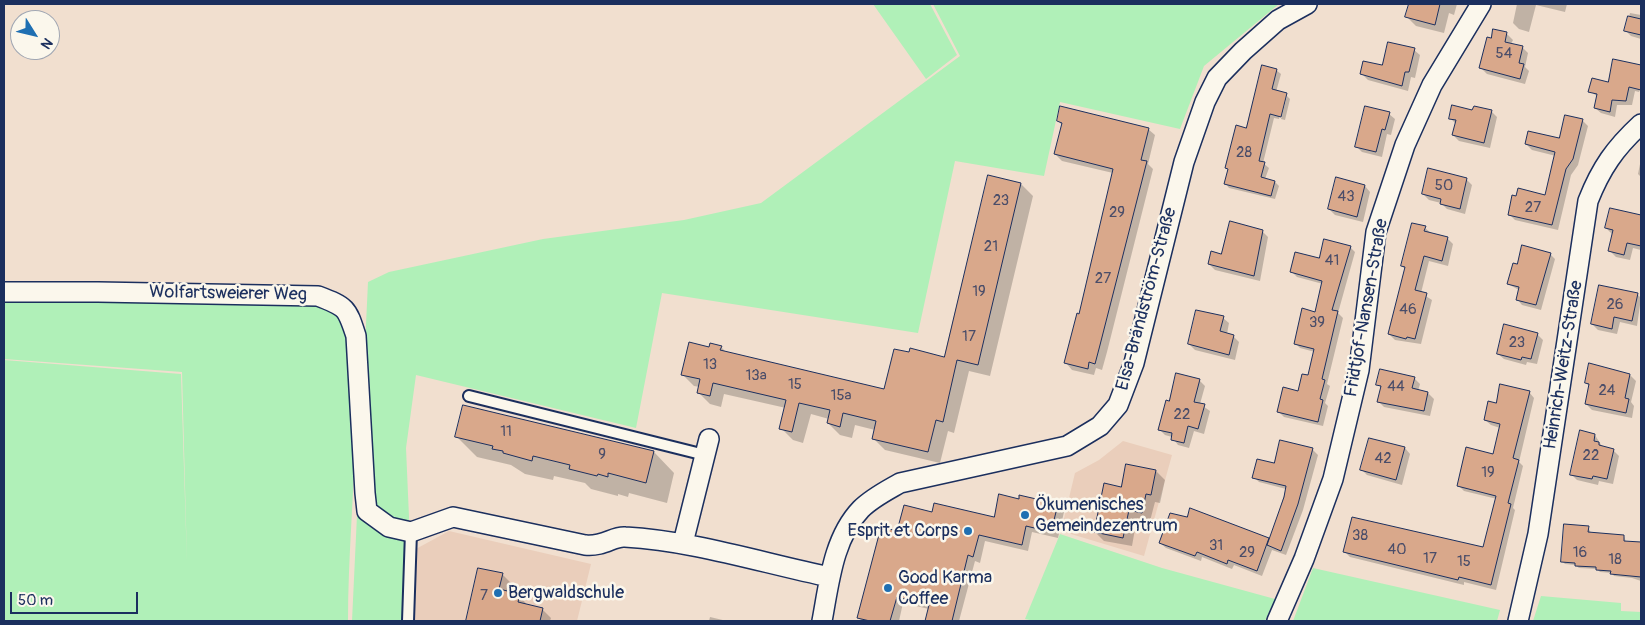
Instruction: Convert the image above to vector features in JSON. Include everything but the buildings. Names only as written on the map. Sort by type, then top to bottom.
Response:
[{"type":"street","name":"Elsa-Brändström-Straße","points":[[822,621],[830,577],[844,534],[860,510],[878,495],[900,483],[1067,446],[1100,426],[1118,405],[1134,363],[1184,162],[1205,102],[1217,78],[1243,51],[1278,20],[1307,4]]},
{"type":"street","name":"Fridtjof-Nansen-Straße","points":[[1276,621],[1304,560],[1333,479],[1359,370],[1379,223],[1405,145],[1432,85],[1481,4]]},
{"type":"street","name":"Heinrich-Weitz-Straße","points":[[1518,621],[1545,490],[1588,201],[1598,175],[1606,163],[1641,124]]},
{"type":"street","name":"Wolfartsweierer Weg","points":[[4,292],[318,296],[339,304],[348,312],[356,336],[364,493],[368,511],[389,527],[411,532]]},
{"type":"street","points":[[683,543],[707,447]]},
{"type":"street","points":[[411,532],[453,517],[585,545],[596,546],[622,536],[683,543],[830,577]]},
{"type":"lane","points":[[469,396],[707,447]]},
{"type":"lane","points":[[408,621],[411,532]]},
{"type":"shaded area","points":[[1123,441],[1172,455],[1144,556],[1061,531],[1075,473],[1099,460]]},
{"type":"shaded area","name":"Bergwaldschule","points":[[449,531],[591,564],[577,621],[411,621],[414,550]]},
{"type":"green space","points":[[873,4],[930,4],[957,55],[926,79]]},
{"type":"green space","points":[[933,4],[1279,4],[1204,66],[1180,129],[1060,102],[1044,176],[955,161],[918,333],[662,293],[636,428],[416,375],[406,448],[409,517],[404,621],[352,621],[368,282],[389,272],[543,239],[684,220],[761,203],[960,56]]},
{"type":"green space","points":[[62,300],[306,303],[324,308],[336,315],[350,345],[355,391],[348,621],[4,621],[4,360],[181,374],[187,563],[182,372],[4,359],[4,302]]},
{"type":"green space","points":[[1060,534],[1162,568],[1275,599],[1265,621],[1034,621],[1025,619]]},
{"type":"green space","points":[[1313,568],[1500,610],[1497,621],[1293,621]]},
{"type":"green space","points":[[1541,596],[1621,603],[1621,611],[1641,612],[1641,621],[1533,621]]},
{"type":"place","name":"Ökumenisches Gemeindezentrum","points":[[1025,515]]},
{"type":"place","name":"Esprit et Corps","points":[[968,531]]},
{"type":"place","name":"Good Karma Coffee","points":[[888,588]]},
{"type":"place","name":"Bergwaldschule","points":[[498,593]]}]
